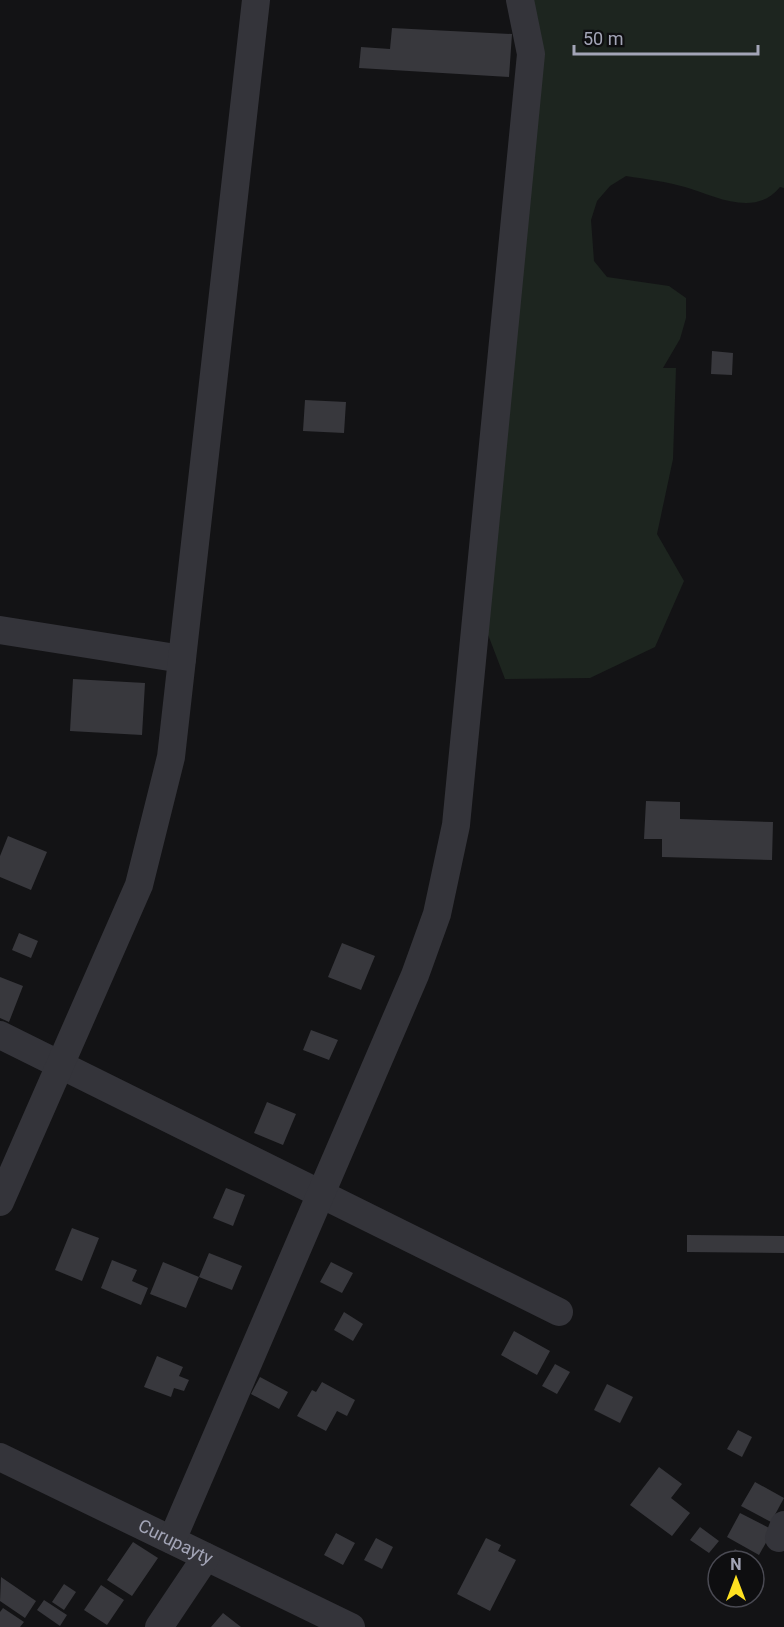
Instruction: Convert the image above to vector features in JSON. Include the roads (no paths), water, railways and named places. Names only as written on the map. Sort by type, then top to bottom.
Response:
[{"type":"street","points":[[0,1202],[139,885],[171,757],[256,0]]},
{"type":"street","points":[[172,1540],[437,914],[456,825],[531,54],[520,0]]},
{"type":"street","points":[[0,630],[182,659]]},
{"type":"street","points":[[0,1035],[559,1312]]},
{"type":"street","name":"Curupayty","points":[[0,1457],[351,1627]]},
{"type":"street","points":[[159,1627],[206,1557]]}]
